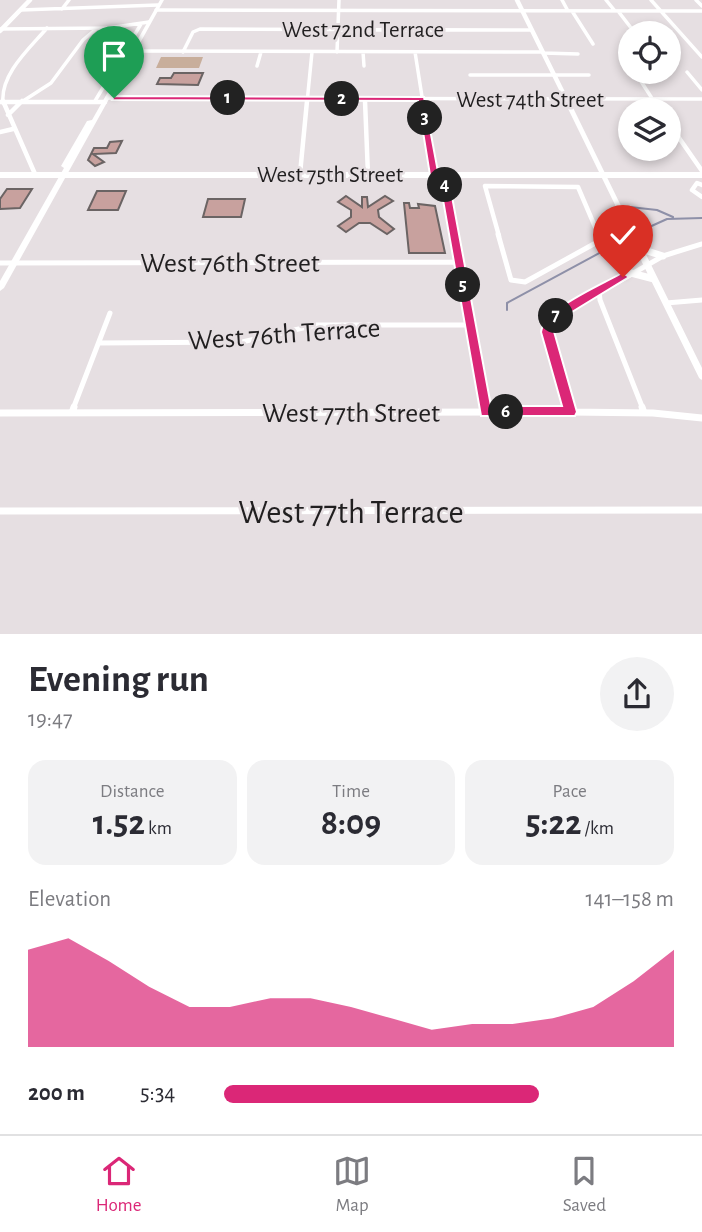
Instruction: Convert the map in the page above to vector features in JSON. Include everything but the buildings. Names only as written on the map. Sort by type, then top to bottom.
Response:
[{"type":"main road","points":[[0,288],[159,4]]},
{"type":"main road","name":"West 75th Street","points":[[0,175],[702,173]]},
{"type":"street","points":[[1,29],[30,0]]},
{"type":"street","points":[[62,9],[69,0]]},
{"type":"street","points":[[337,52],[339,0]]},
{"type":"street","points":[[517,0],[666,303],[700,366],[702,376]]},
{"type":"street","points":[[562,0],[593,44]]},
{"type":"street","points":[[606,0],[625,21]]},
{"type":"street","points":[[651,0],[702,57]]},
{"type":"street","points":[[695,0],[702,9]]},
{"type":"street","points":[[429,2],[430,10]]},
{"type":"street","points":[[21,10],[159,4],[339,10],[702,9]]},
{"type":"street","points":[[1,29],[96,29],[149,22]]},
{"type":"street","points":[[95,102],[141,24]]},
{"type":"street","points":[[34,174],[1,102],[1,90],[5,79],[47,28]]},
{"type":"street","points":[[8,116],[22,102],[52,82],[88,34],[96,29]]},
{"type":"street","name":"West 72nd Terrace","points":[[183,52],[195,30],[532,30]]},
{"type":"street","points":[[133,51],[578,54]]},
{"type":"street","points":[[257,66],[261,52]]},
{"type":"street","points":[[300,174],[312,52]]},
{"type":"street","points":[[363,52],[364,66]]},
{"type":"street","points":[[415,52],[434,175]]},
{"type":"street","points":[[688,72],[702,90]]},
{"type":"street","points":[[470,75],[589,75]]},
{"type":"street","points":[[365,99],[368,174]]},
{"type":"street","name":"West 74th Street","points":[[1,102],[618,99]]},
{"type":"street","name":"West 74th Street","points":[[681,99],[702,99]]},
{"type":"street","points":[[0,132],[13,129]]},
{"type":"street","points":[[681,142],[702,173]]},
{"type":"street","points":[[443,175],[485,412]]},
{"type":"street","points":[[692,175],[699,184],[692,190],[702,197]]},
{"type":"street","points":[[485,186],[579,187],[601,240],[524,282],[511,280],[485,186]]},
{"type":"street","points":[[570,412],[547,330],[555,317],[663,256],[702,244]]},
{"type":"street","points":[[639,247],[650,254],[663,256]]},
{"type":"street","name":"West 76th Street","points":[[0,263],[459,262]]},
{"type":"street","points":[[631,273],[655,280]]},
{"type":"street","points":[[599,291],[644,413]]},
{"type":"street","points":[[666,303],[702,300]]},
{"type":"street","points":[[583,301],[595,303],[604,310]]},
{"type":"street","points":[[72,413],[110,313]]},
{"type":"street","name":"West 76th Terrace","points":[[99,343],[242,341],[316,325],[470,324]]},
{"type":"street","name":"West 77th Street","points":[[0,413],[570,412],[644,413],[702,418]]},
{"type":"street","name":"West 77th Terrace","points":[[0,511],[702,510]]},
{"type":"shaded area","points":[[161,57],[203,57],[199,68],[156,68]]},
{"type":"waterway","points":[[630,207],[657,210],[673,217]]},
{"type":"waterway","points":[[636,233],[667,219],[702,218]]},
{"type":"waterway","points":[[507,310],[507,303],[629,237]]},
{"type":"route","points":[[114,98],[421,99],[434,175],[443,175],[485,412],[570,412],[547,327],[555,317],[623,277]]}]
